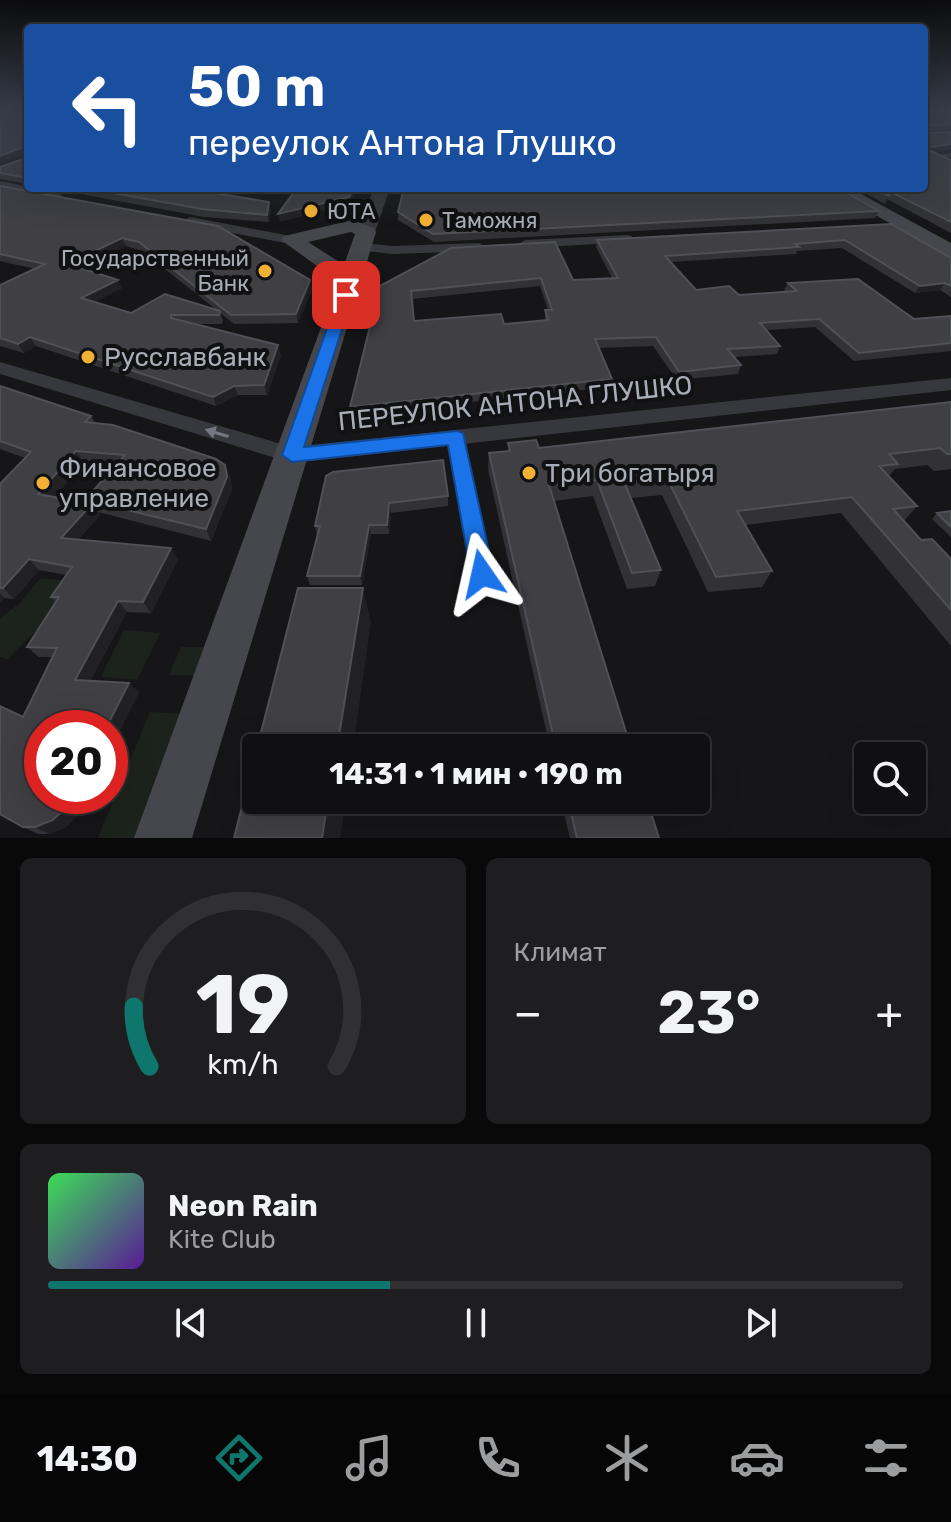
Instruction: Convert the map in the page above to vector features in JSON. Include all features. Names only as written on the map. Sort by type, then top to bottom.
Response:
[{"type":"main road","points":[[844,192],[951,252]]},
{"type":"main road","points":[[291,240],[354,246]]},
{"type":"main road","points":[[291,240],[354,246]]},
{"type":"main road","points":[[163,838],[292,455],[354,246]]},
{"type":"street","points":[[0,185],[24,190]]},
{"type":"street","points":[[34,192],[77,201]]},
{"type":"street","points":[[380,192],[354,246],[393,250],[649,237]]},
{"type":"street","points":[[180,220],[291,240]]},
{"type":"street","points":[[868,225],[900,224]]},
{"type":"street","name":"ПЕРЕУЛОК АНТОНА ГЛУШКО","points":[[0,368],[292,455],[951,384]]},
{"type":"lane","points":[[934,156],[951,155]]},
{"type":"lane","points":[[457,437],[482,574]]},
{"type":"shaded area","points":[[41,578],[70,581],[50,617],[7,659],[0,657],[0,618],[19,604]]},
{"type":"shaded area","points":[[124,630],[160,633],[137,680],[101,677]]},
{"type":"shaded area","points":[[181,647],[213,647],[202,676],[169,675]]},
{"type":"shaded area","points":[[150,712],[188,714],[144,838],[98,838],[108,814],[128,814],[128,765]]},
{"type":"building","points":[[0,146],[24,146],[24,147],[0,156]]},
{"type":"building","points":[[928,150],[951,160],[951,222],[891,192],[928,192]]},
{"type":"building","points":[[24,159],[24,177],[0,173],[0,167]]},
{"type":"building","points":[[0,186],[218,226],[310,280],[296,314],[231,315],[139,242],[122,238],[68,264],[118,280],[81,298],[131,313],[165,294],[220,311],[219,315],[171,315],[171,318],[278,345],[264,385],[234,386],[213,397],[30,337],[18,344],[0,338],[0,285],[45,264],[0,254]]},
{"type":"building","points":[[107,192],[224,192],[220,194],[269,202],[267,215],[202,209]]},
{"type":"building","points":[[294,192],[352,192],[349,197],[278,214]]},
{"type":"building","points":[[403,192],[845,192],[879,211],[433,234],[398,212]]},
{"type":"building","points":[[891,224],[951,258],[951,286],[945,283],[920,286],[845,240],[795,244],[799,247],[665,256],[696,290],[729,286],[739,295],[797,291],[788,283],[858,279],[914,319],[951,316],[951,343],[859,353],[819,319],[760,323],[780,346],[727,349],[741,365],[679,372],[656,337],[595,339],[612,379],[350,407],[380,286],[451,248],[555,242],[573,280],[618,278],[597,240]],"holes":[[[541,278],[552,310],[545,310],[548,320],[504,324],[501,314],[414,321],[411,291]]]},
{"type":"building","points":[[0,386],[91,416],[85,422],[113,425],[216,459],[225,465],[227,477],[206,529],[85,500],[125,455],[76,451],[38,494],[92,504],[61,538],[171,548],[143,602],[118,601],[75,680],[129,683],[115,710],[26,710],[57,648],[27,647],[59,597],[51,597],[72,567],[29,559],[0,588],[0,484],[31,452],[0,441]]},
{"type":"building","points":[[951,402],[951,454],[940,448],[889,454],[898,464],[879,466],[917,506],[893,509],[921,540],[932,539],[951,559],[951,610],[852,497],[737,511],[772,571],[716,577],[667,478],[624,482],[661,570],[632,573],[597,480],[549,485],[627,734],[553,734],[489,453],[510,451],[508,443],[536,440],[539,448]]},
{"type":"building","points":[[443,460],[448,496],[389,503],[387,525],[369,525],[360,576],[307,576],[320,526],[315,526],[326,476],[333,472]]},
{"type":"building","points":[[951,511],[951,527],[937,513]]},
{"type":"building","points":[[298,588],[363,588],[339,734],[261,734]]},
{"type":"building","points":[[0,706],[23,717],[24,814],[59,814],[35,827],[23,827],[0,814]]},
{"type":"building","points":[[242,806],[242,814],[326,814],[322,838],[234,838]]},
{"type":"building","points":[[571,814],[651,814],[659,838],[577,838]]},
{"type":"place","name":"ЮТА","points":[[311,211]]},
{"type":"place","name":"Таможня","points":[[426,220]]},
{"type":"place","name":"Государственный Банк","points":[[265,271]]},
{"type":"place","name":"Русславбанк","points":[[88,357]]},
{"type":"place","name":"Три богатыря","points":[[529,473]]},
{"type":"place","name":"Финансовое управление","points":[[43,483]]},
{"type":"route","points":[[346,295],[292,455],[457,437],[482,574]]}]
